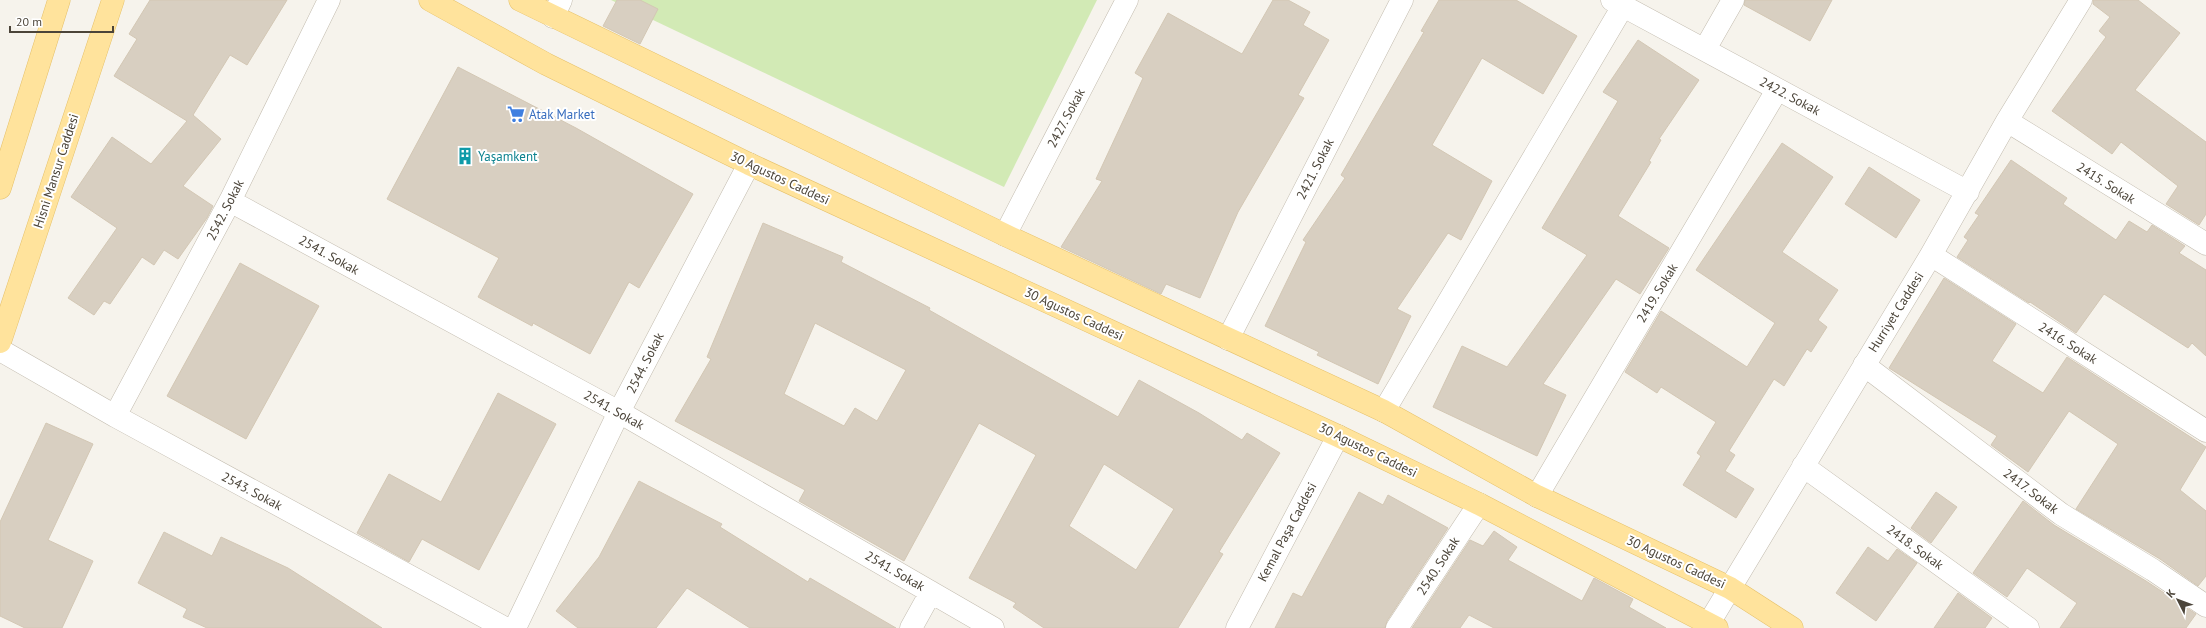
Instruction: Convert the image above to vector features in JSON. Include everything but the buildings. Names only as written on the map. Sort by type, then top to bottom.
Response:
[{"type":"main road","points":[[0,188],[59,0]]},
{"type":"main road","name":"Hisni Mansur Caddesi","points":[[0,342],[113,0]]},
{"type":"main road","name":"30 Agustos Caddesi","points":[[430,0],[546,64],[748,164],[1338,436],[1479,504],[1711,626]]},
{"type":"main road","name":"30 Agustos Caddesi","points":[[520,0],[557,9],[1005,235],[1384,411],[1537,496],[1730,588],[1792,628]]},
{"type":"street","name":"2542. Sokak","points":[[115,416],[230,201],[329,0]]},
{"type":"street","name":"2427. Sokak","points":[[1005,235],[1127,0]]},
{"type":"street","name":"2421. Sokak","points":[[1228,339],[1402,0]]},
{"type":"street","points":[[1705,49],[1733,0]]},
{"type":"street","name":"Hurriyet Caddesi","points":[[1711,626],[1730,588],[1931,256],[2007,121],[2081,0]]},
{"type":"street","points":[[1384,411],[1618,3]]},
{"type":"street","name":"2422. Sokak","points":[[1618,3],[1968,192]]},
{"type":"street","name":"2419. Sokak","points":[[1537,496],[1777,90]]},
{"type":"street","name":"2415. Sokak","points":[[2007,121],[2206,244]]},
{"type":"street","name":"2544. Sokak","points":[[515,628],[620,412],[748,164]]},
{"type":"street","name":"2541. Sokak","points":[[230,201],[620,412],[993,628]]},
{"type":"street","name":"2416. Sokak","points":[[1931,256],[2206,431]]},
{"type":"street","name":"2543. Sokak","points":[[0,350],[115,416],[505,628]]},
{"type":"street","name":"2417. Sokak","points":[[1864,365],[2061,514],[2153,570],[2206,606]]},
{"type":"street","name":"Kemal Paşa Caddesi","points":[[1237,628],[1338,436]]},
{"type":"street","name":"2418. Sokak","points":[[1803,466],[2028,628]]},
{"type":"street","name":"2540. Sokak","points":[[1397,628],[1479,504]]},
{"type":"street","points":[[911,628],[930,592]]},
{"type":"green space","points":[[611,0],[1097,0],[1004,187]]},
{"type":"place","name":"Atak Market","points":[[516,114]]},
{"type":"place","name":"Yaşamkent","points":[[465,156]]}]
